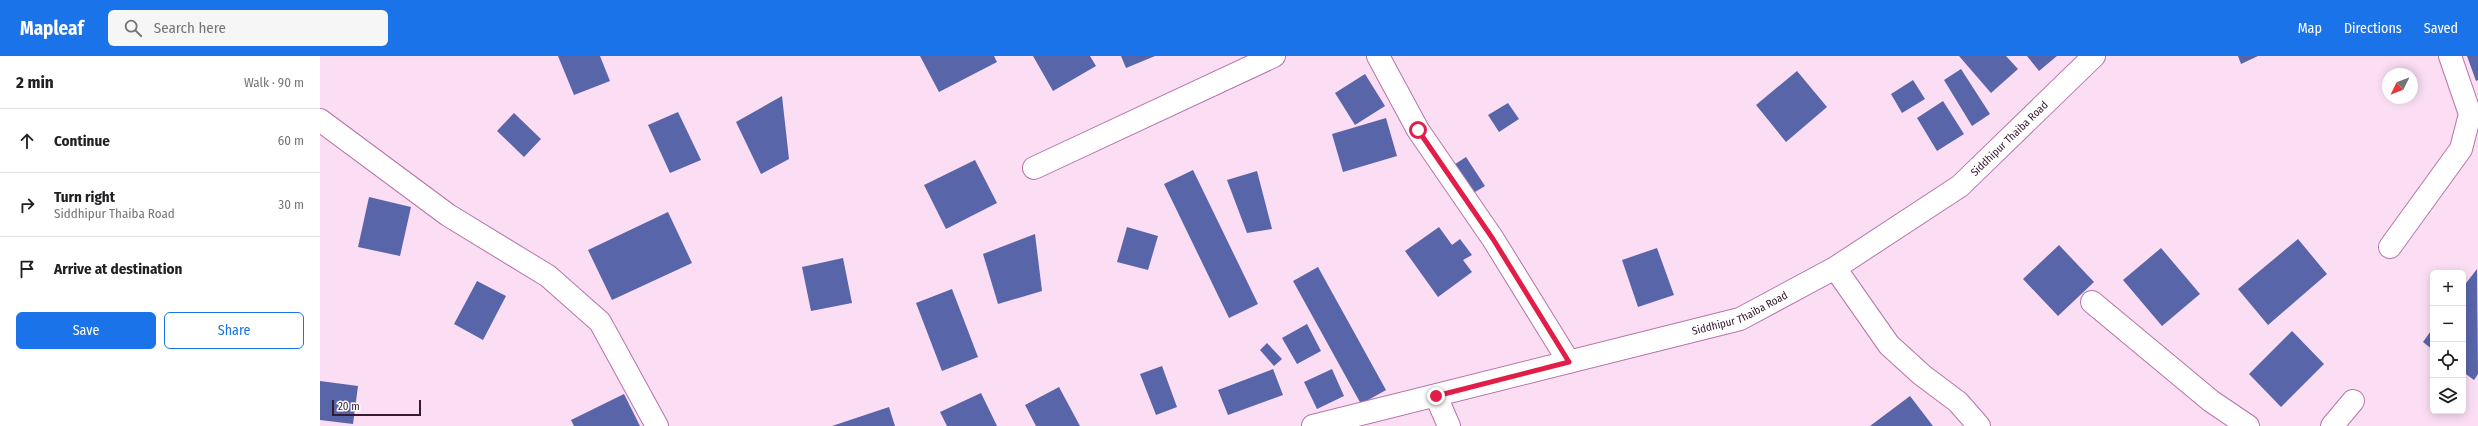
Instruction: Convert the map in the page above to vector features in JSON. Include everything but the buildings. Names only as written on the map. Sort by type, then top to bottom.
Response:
[{"type":"street","points":[[1034,168],[1274,56]]},
{"type":"street","points":[[1378,56],[1418,130],[1493,239],[1569,362]]},
{"type":"street","name":"Siddhipur Thaiba Road","points":[[1313,426],[1740,320],[1835,268],[1960,186],[2094,56]]},
{"type":"street","points":[[2390,247],[2461,150],[2470,114],[2450,56]]},
{"type":"street","points":[[320,120],[448,215],[548,276],[600,322],[657,426]]},
{"type":"street","points":[[1835,268],[1889,345],[1958,402],[1979,426]]},
{"type":"street","points":[[2092,302],[2211,401],[2248,426]]},
{"type":"street","points":[[1436,396],[1449,426]]},
{"type":"street","points":[[2332,426],[2353,401]]},
{"type":"route","points":[[1418,130],[1493,239],[1569,362],[1436,396]]}]
